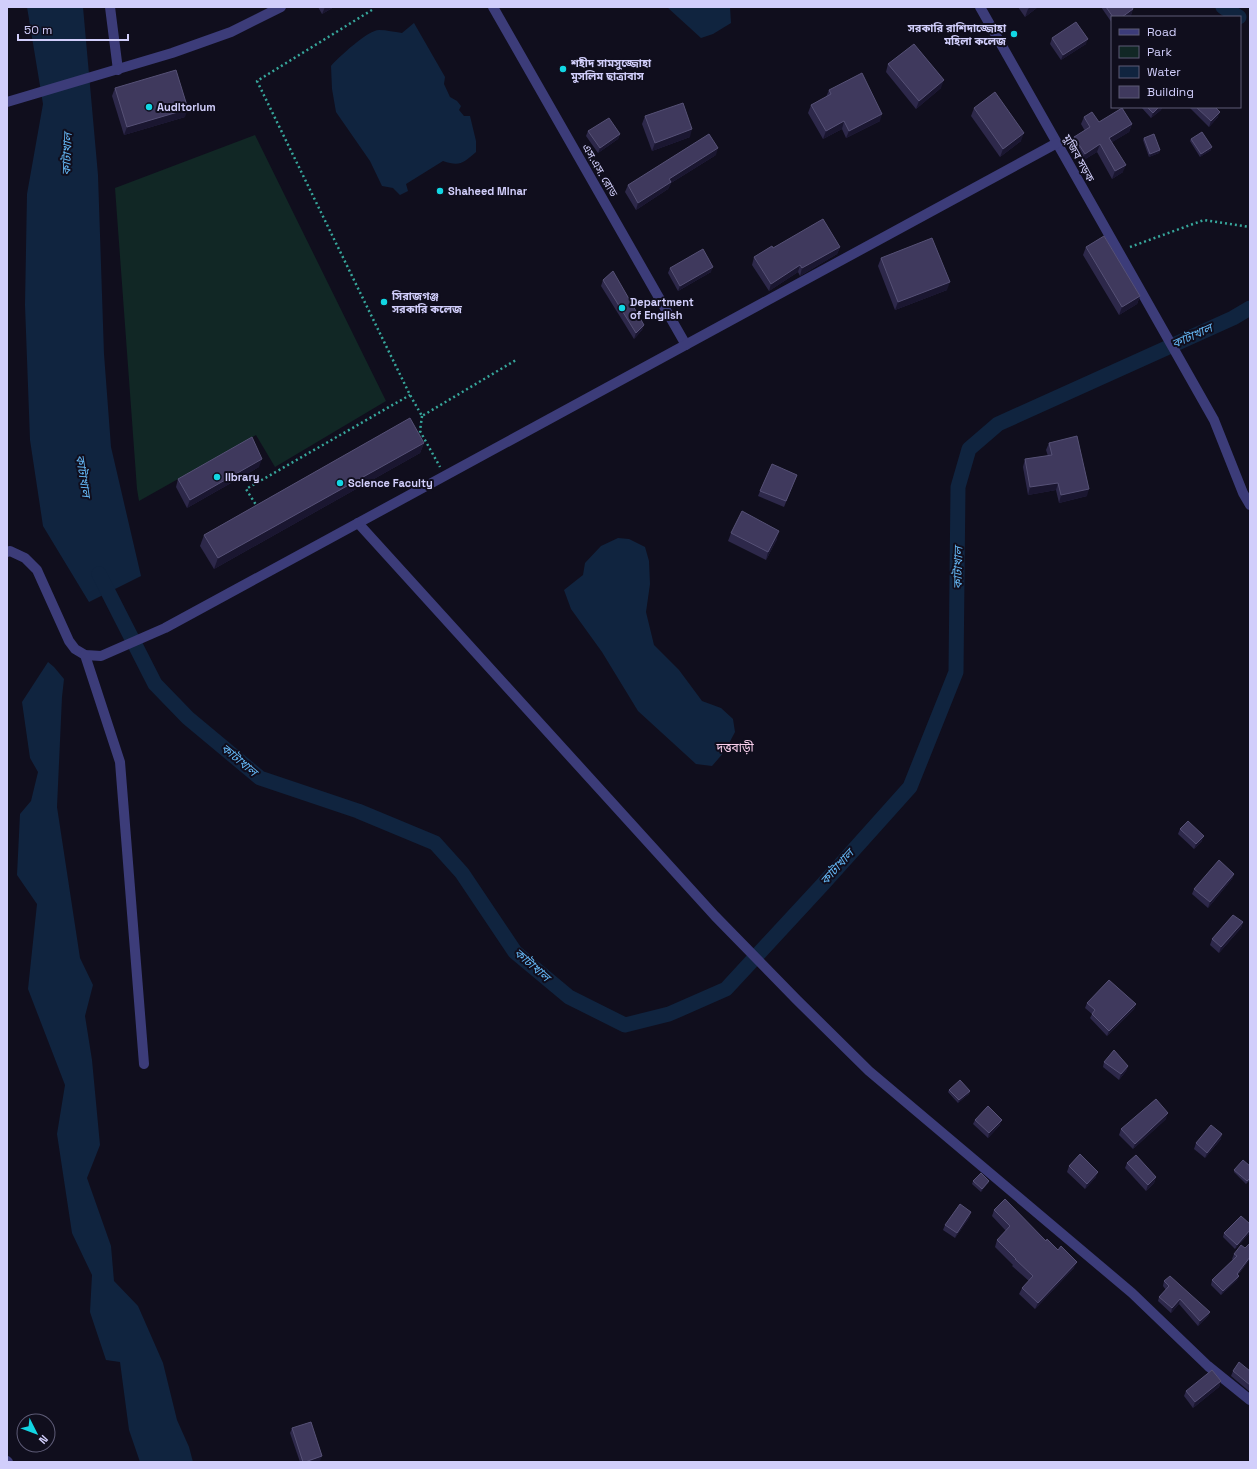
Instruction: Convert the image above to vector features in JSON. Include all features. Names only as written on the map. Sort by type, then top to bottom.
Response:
[{"type":"street","points":[[110,7],[118,70]]},
{"type":"street","points":[[7,102],[172,53],[231,32],[281,7]]},
{"type":"street","name":"এস.এস. রোড","points":[[493,7],[686,345]]},
{"type":"street","name":"মুজিব সড়ক","points":[[980,7],[1214,420],[1243,492],[1250,505]]},
{"type":"street","points":[[8,550],[25,558],[37,570],[69,641],[75,649],[85,655],[101,656],[165,628],[1057,143]]},
{"type":"street","points":[[358,523],[715,916],[869,1071],[1132,1293],[1208,1366],[1250,1400]]},
{"type":"street","points":[[85,655],[120,762],[144,1064]]},
{"type":"path","points":[[372,10],[257,81],[339,246],[410,395],[422,416],[420,431],[445,476]]},
{"type":"path","points":[[1118,251],[1204,220],[1250,227]]},
{"type":"path","points":[[422,416],[516,360]]},
{"type":"path","points":[[260,512],[246,489],[410,395]]},
{"type":"green space","points":[[255,135],[386,401],[275,467],[256,435],[139,501],[115,188]]},
{"type":"water","points":[[27,7],[83,7],[98,175],[104,354],[111,447],[141,576],[89,602],[43,526],[30,440],[25,305],[27,194],[43,104]]},
{"type":"water","points":[[667,7],[730,7],[731,23],[713,34],[701,38]]},
{"type":"water","points":[[414,23],[445,77],[444,84],[450,97],[457,101],[461,106],[459,110],[464,116],[470,116],[476,141],[476,152],[461,163],[454,164],[443,161],[406,184],[408,191],[400,195],[393,188],[382,186],[370,161],[336,112],[332,89],[331,66],[368,34],[379,30],[402,33]]},
{"type":"water","points":[[618,538],[629,539],[645,547],[649,561],[650,584],[646,612],[654,645],[679,670],[702,701],[721,708],[733,719],[735,732],[725,751],[712,766],[696,764],[638,711],[602,652],[571,609],[564,590],[583,575],[585,563],[601,546]]},
{"type":"water","points":[[48,662],[64,679],[57,807],[80,958],[93,985],[85,1016],[92,1060],[100,1145],[87,1178],[111,1246],[114,1281],[138,1306],[163,1363],[177,1420],[189,1447],[193,1462],[140,1462],[129,1430],[120,1362],[106,1360],[90,1312],[92,1275],[72,1233],[57,1134],[65,1085],[28,989],[37,904],[17,875],[20,814],[31,801],[38,772],[30,758],[22,702]]},
{"type":"building","points":[[1106,7],[1132,7],[1133,9],[1123,16],[1112,16]]},
{"type":"building","points":[[1076,22],[1088,39],[1063,55],[1052,38]]},
{"type":"building","points":[[914,44],[944,80],[919,101],[888,64]]},
{"type":"building","name":"Auditorium","points":[[176,70],[188,109],[127,127],[115,88]]},
{"type":"building","points":[[862,73],[882,114],[849,131],[844,121],[826,131],[811,105],[831,94],[829,90]]},
{"type":"building","points":[[995,92],[1024,133],[1003,149],[974,108]]},
{"type":"building","points":[[683,103],[692,129],[655,143],[645,116]]},
{"type":"building","points":[[1122,108],[1132,124],[1109,138],[1126,165],[1115,171],[1100,144],[1085,154],[1074,137],[1090,127],[1084,117],[1092,112],[1099,122]]},
{"type":"building","points":[[1148,108],[1158,108],[1153,113]]},
{"type":"building","points":[[1197,108],[1216,108],[1220,112],[1211,121]]},
{"type":"building","points":[[609,118],[620,134],[600,148],[588,131]]},
{"type":"building","points":[[1202,132],[1212,147],[1201,154],[1191,139]]},
{"type":"building","points":[[709,134],[718,148],[669,179],[671,182],[638,203],[628,185]]},
{"type":"building","points":[[1154,134],[1160,150],[1150,154],[1144,138]]},
{"type":"building","points":[[823,219],[840,247],[802,268],[800,265],[771,284],[754,257],[772,246],[773,248]]},
{"type":"building","points":[[1104,236],[1140,296],[1122,307],[1086,247]]},
{"type":"building","points":[[932,238],[950,282],[898,302],[881,258]]},
{"type":"building","points":[[703,249],[713,267],[680,286],[670,268]]},
{"type":"building","points":[[613,271],[644,325],[636,333],[603,280]]},
{"type":"building","name":"Science Faculty","points":[[410,418],[424,443],[218,558],[204,535]]},
{"type":"building","points":[[1077,436],[1089,489],[1061,495],[1058,483],[1030,487],[1025,459],[1052,455],[1049,443]]},
{"type":"building","name":"library","points":[[252,437],[262,459],[190,500],[178,479]]},
{"type":"building","points":[[772,464],[797,475],[786,501],[760,491]]},
{"type":"building","points":[[742,511],[779,531],[768,552],[731,533]]},
{"type":"building","points":[[1188,821],[1204,836],[1196,844],[1180,829]]},
{"type":"building","points":[[1219,860],[1234,874],[1210,902],[1194,889]]},
{"type":"building","points":[[1233,915],[1243,922],[1221,947],[1212,939]]},
{"type":"building","points":[[1109,980],[1136,1004],[1109,1031],[1092,1014],[1095,1010],[1087,1003]]},
{"type":"building","points":[[1114,1050],[1128,1066],[1121,1074],[1104,1062]]},
{"type":"building","points":[[960,1080],[970,1091],[959,1100],[949,1090]]},
{"type":"building","points":[[1156,1099],[1168,1113],[1135,1144],[1121,1129]]},
{"type":"building","points":[[988,1106],[1002,1120],[989,1133],[975,1120]]},
{"type":"building","points":[[1211,1125],[1222,1134],[1207,1153],[1196,1143]]},
{"type":"building","points":[[1080,1154],[1098,1172],[1087,1184],[1069,1166]]},
{"type":"building","points":[[1136,1155],[1156,1177],[1148,1185],[1127,1163]]},
{"type":"building","points":[[1243,1160],[1250,1166],[1250,1178],[1247,1181],[1234,1170]]},
{"type":"building","points":[[981,1173],[989,1181],[982,1189],[973,1181]]},
{"type":"building","points":[[1005,1199],[1046,1241],[1047,1239],[1058,1250],[1061,1246],[1077,1262],[1038,1303],[1022,1288],[1033,1276],[997,1240],[1010,1226],[994,1210]]},
{"type":"building","points":[[960,1204],[971,1212],[957,1233],[945,1225]]},
{"type":"building","points":[[1241,1216],[1250,1224],[1250,1230],[1237,1245],[1224,1233]]},
{"type":"building","points":[[1250,1243],[1250,1257],[1237,1274],[1239,1276],[1223,1291],[1212,1280],[1237,1256],[1234,1254],[1241,1245],[1245,1248]]},
{"type":"building","points":[[1170,1276],[1210,1312],[1200,1321],[1180,1299],[1172,1308],[1159,1297],[1169,1286],[1164,1281]]},
{"type":"building","points":[[1239,1362],[1250,1371],[1250,1385],[1233,1371]]},
{"type":"building","points":[[1212,1370],[1221,1381],[1195,1402],[1186,1391]]},
{"type":"building","points":[[311,1422],[322,1456],[303,1462],[292,1428]]},
{"type":"waterway","name":"কাটাখাল","points":[[1223,7],[1237,16]]},
{"type":"waterway","name":"কাটাখাল","points":[[99,574],[155,684],[188,718],[260,778],[358,811],[435,843],[462,873],[515,952],[569,997],[625,1025],[669,1014],[726,989],[910,787],[956,672],[958,487],[969,449],[998,424],[1233,318],[1250,308]]},
{"type":"place","name":"সরকারি রাশিদাজ্জোহা মহিলা কলেজ","points":[[1014,34]]},
{"type":"place","name":"শহীদ সামসুজ্জোহা মুসলিম ছাত্রাবাস","points":[[563,69]]},
{"type":"place","name":"Auditorium","points":[[149,107]]},
{"type":"place","name":"Shaheed Minar","points":[[440,191]]},
{"type":"place","name":"সিরাজগঞ্জ সরকারি কলেজ","points":[[384,302]]},
{"type":"place","name":"Department of English","points":[[622,308]]},
{"type":"place","name":"library","points":[[217,477]]},
{"type":"place","name":"Science Faculty","points":[[340,483]]},
{"type":"district","name":"দত্তবাড়ী","points":[[735,748]]}]
